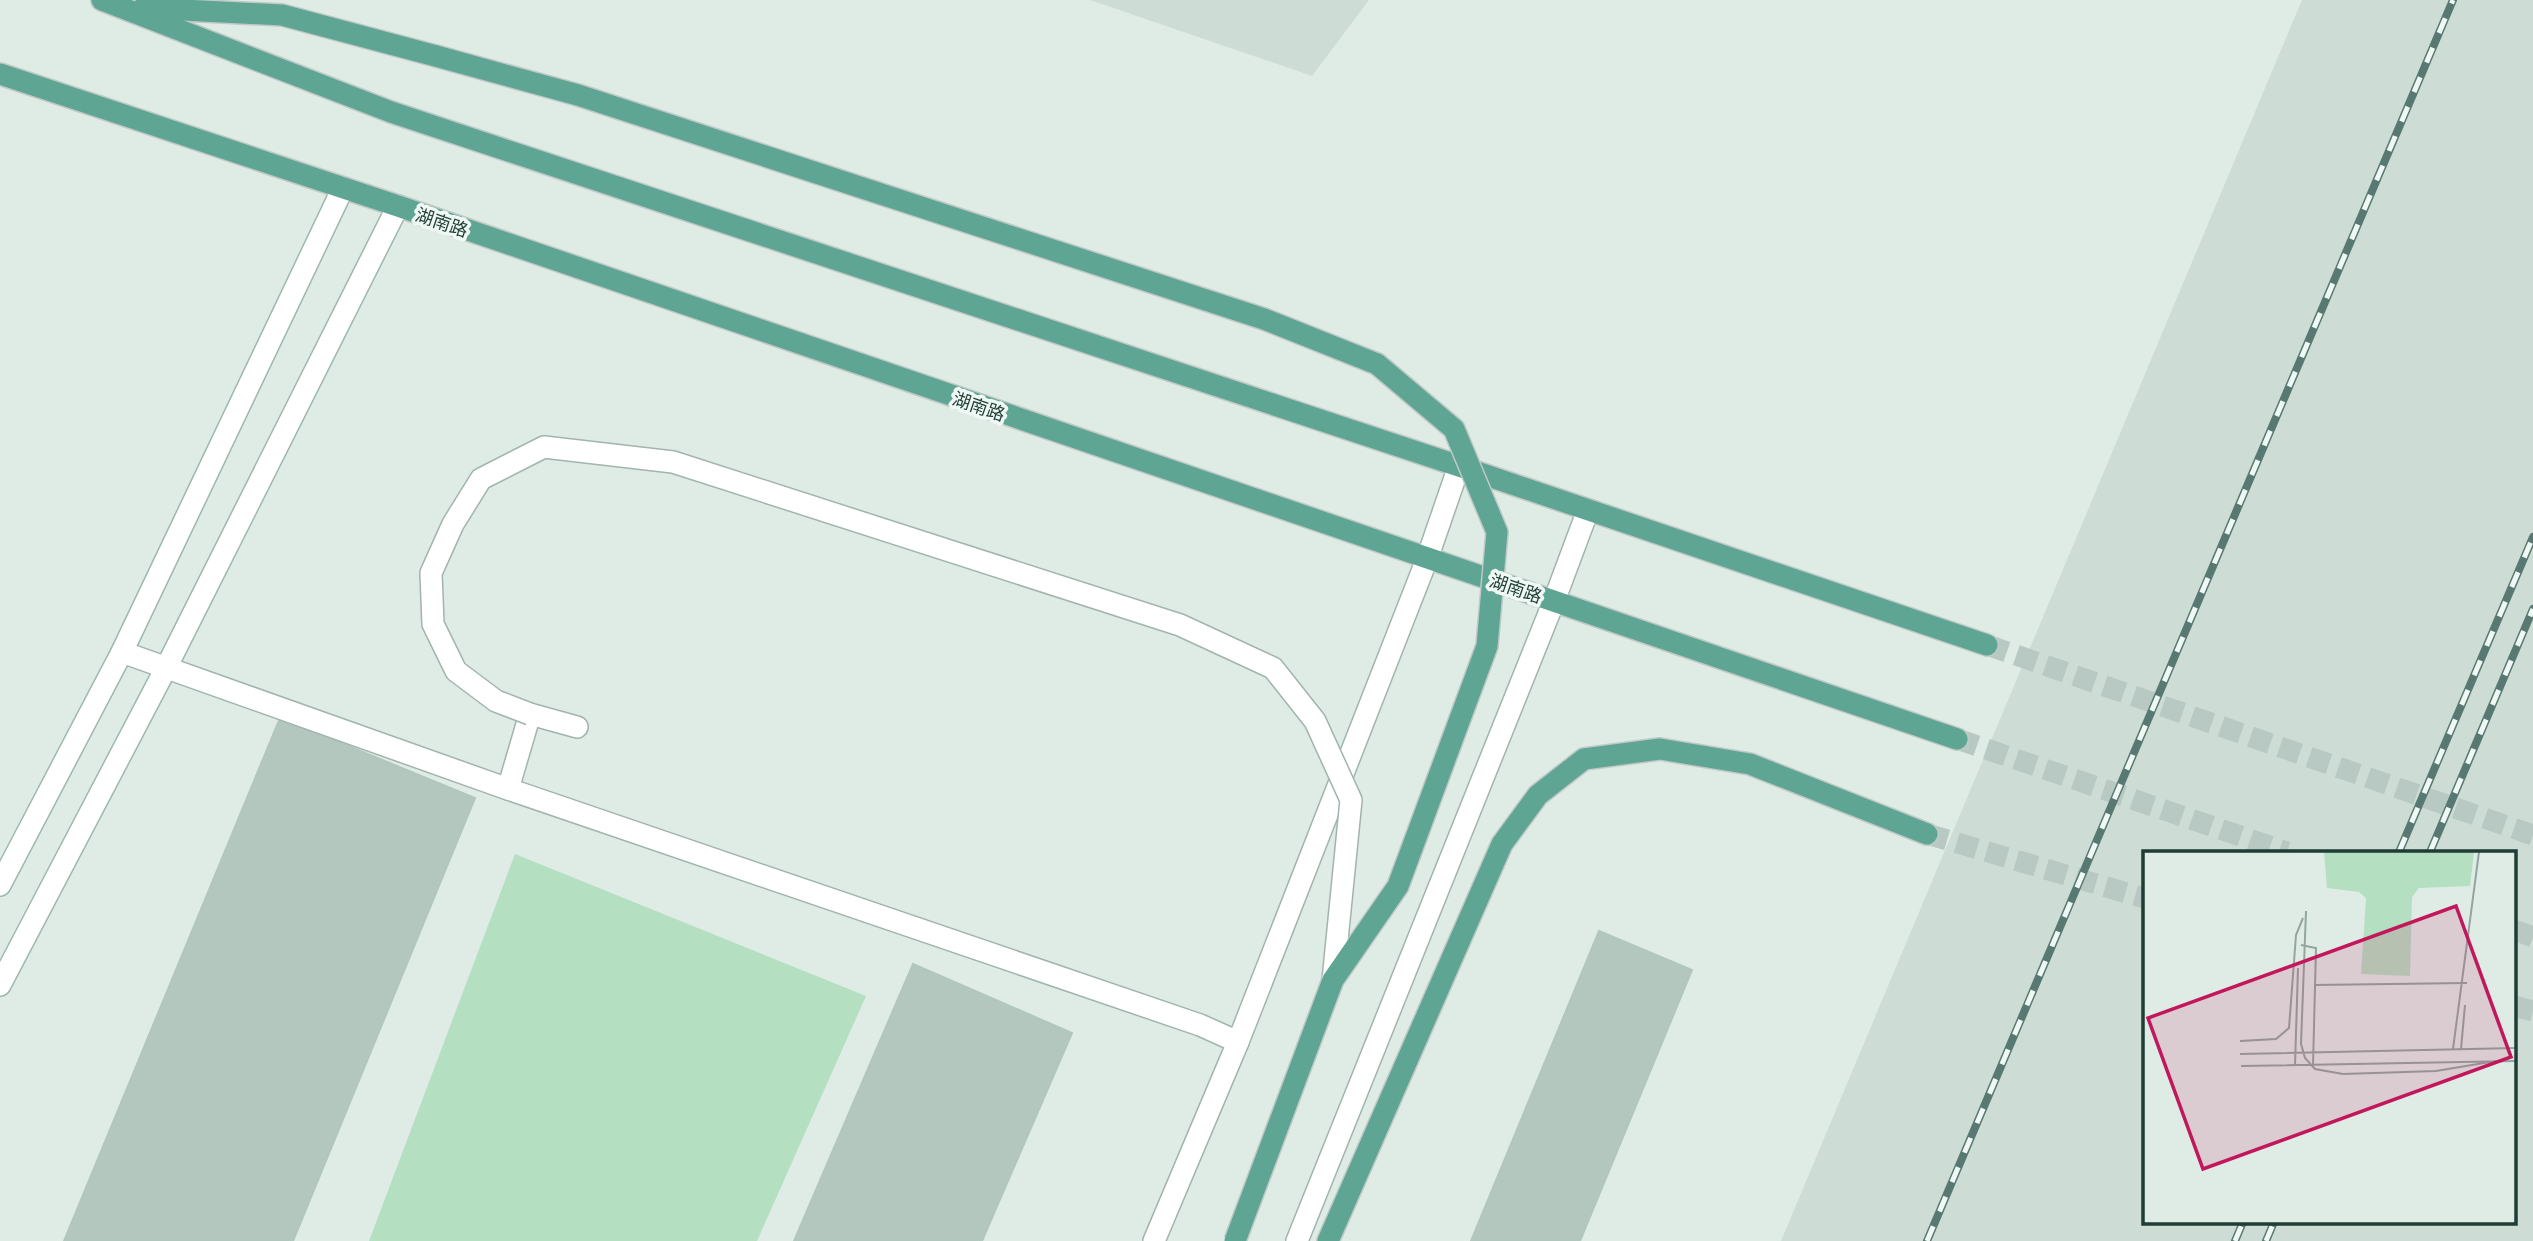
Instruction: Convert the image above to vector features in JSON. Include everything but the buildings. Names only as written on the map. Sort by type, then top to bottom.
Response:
[{"type":"main road","points":[[102,0],[391,112],[1459,466],[1987,645]]},
{"type":"main road","points":[[122,7],[282,15],[578,95],[1264,319],[1377,364],[1454,429],[1497,532],[1487,646],[1398,886],[1333,980],[1235,1241]]},
{"type":"main road","name":"湖南路","points":[[0,74],[398,206],[1957,739]]},
{"type":"main road","points":[[1328,1241],[1502,844],[1538,795],[1584,759],[1660,749],[1750,764],[1927,834]]},
{"type":"street","points":[[0,884],[122,652],[342,188]]},
{"type":"street","points":[[0,985],[166,668],[398,206]]},
{"type":"street","points":[[577,727],[496,701],[456,671],[433,624],[431,573],[453,524],[481,479],[544,447],[673,462],[1180,625],[1273,668],[1315,721],[1351,800],[1333,980]]},
{"type":"street","points":[[1154,1241],[1238,1042],[1427,559],[1459,466]]},
{"type":"street","points":[[1297,1241],[1588,510]]},
{"type":"street","points":[[122,652],[508,789],[1200,1025],[1238,1042]]},
{"type":"street","points":[[508,789],[530,714]]},
{"type":"shaded area","points":[[1090,0],[1369,0],[1312,76]]},
{"type":"shaded area","points":[[2302,0],[2533,0],[2533,1241],[1781,1241]]},
{"type":"green space","points":[[515,854],[866,996],[757,1241],[369,1241]]},
{"type":"tunnel","points":[[1987,645],[2533,835]]},
{"type":"tunnel","points":[[1957,739],[2284,851]]},
{"type":"tunnel","points":[[1927,834],[2143,898]]},
{"type":"tunnel","points":[[2516,931],[2533,937]]},
{"type":"tunnel","points":[[2516,1007],[2533,1011]]},
{"type":"railway","points":[[1927,1241],[2453,0]]},
{"type":"railway","points":[[2399,851],[2533,537]]},
{"type":"railway","points":[[2430,851],[2533,609]]},
{"type":"railway","points":[[2235,1241],[2242,1224]]},
{"type":"railway","points":[[2266,1241],[2273,1224]]}]
